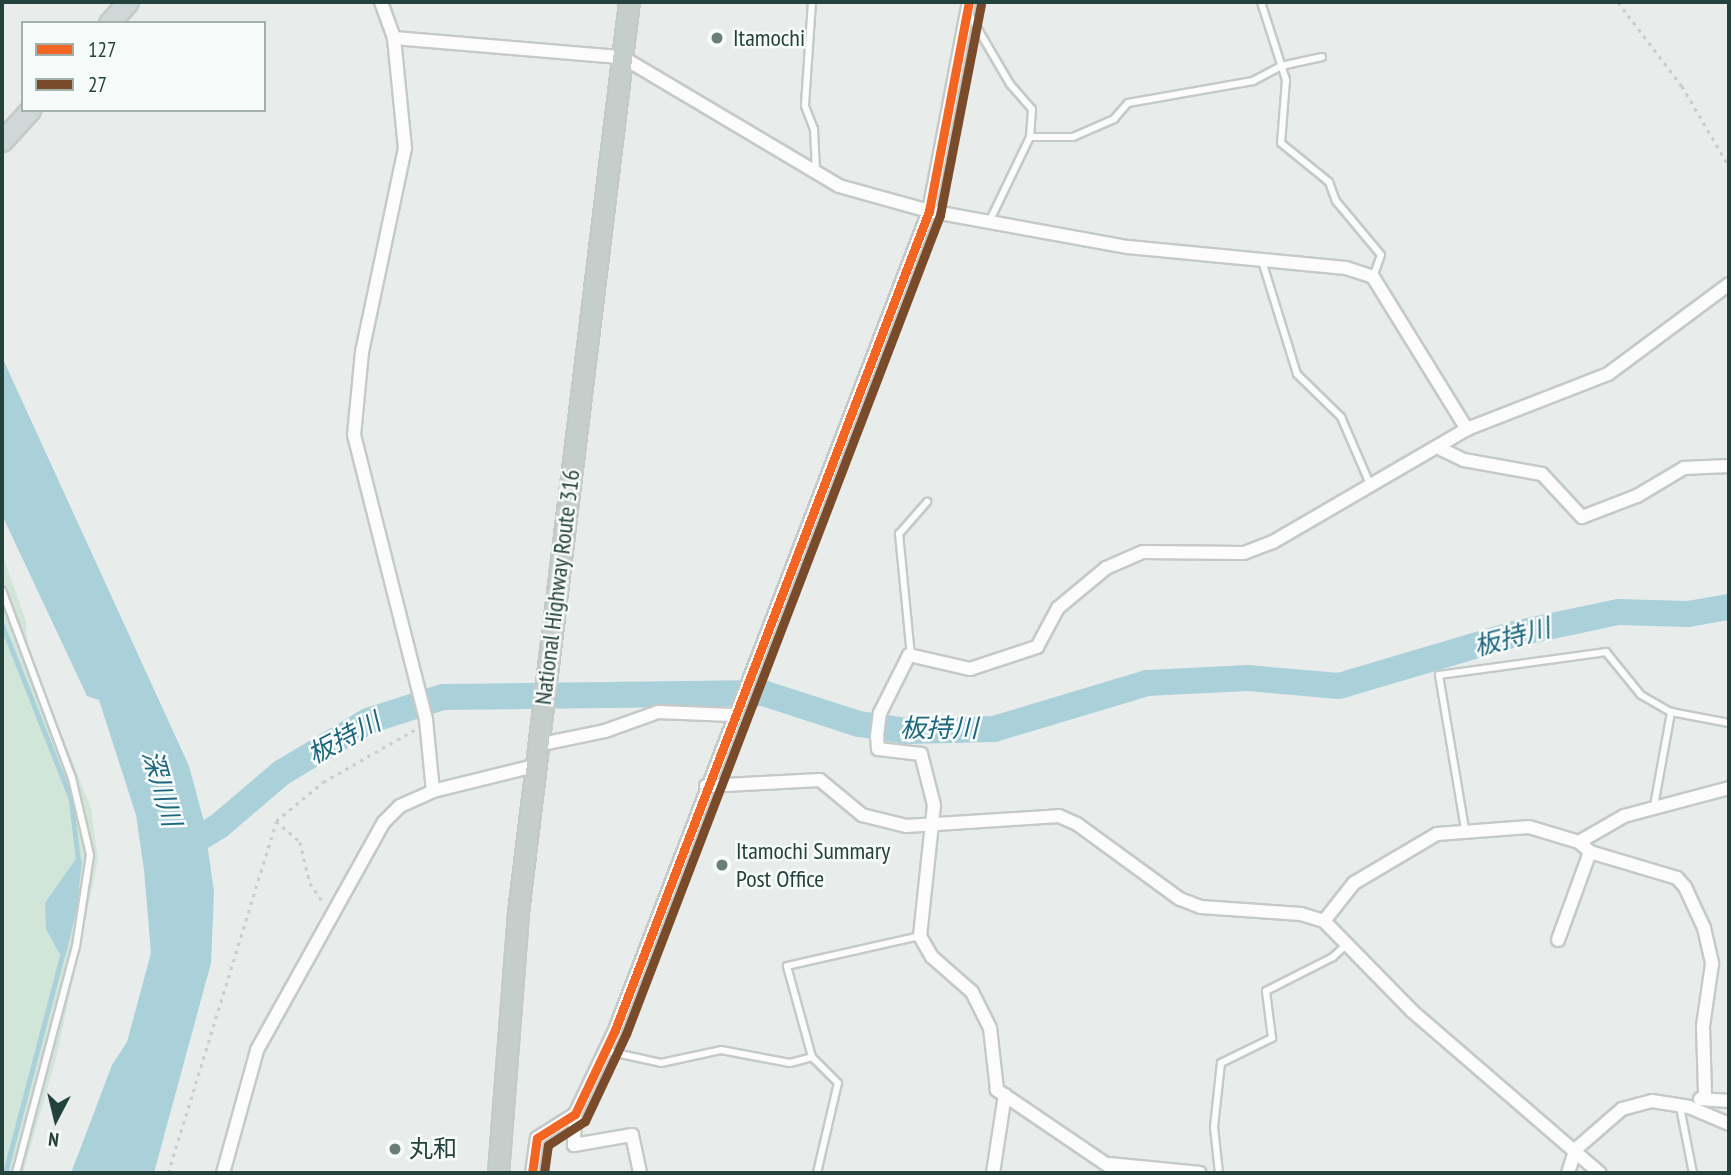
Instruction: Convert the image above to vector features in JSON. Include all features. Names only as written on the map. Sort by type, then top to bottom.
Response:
[{"type":"highway","name":"National Highway Route 316","points":[[498,1173],[534,766],[629,2]]},
{"type":"main road","points":[[111,21],[128,2]]},
{"type":"main road","points":[[2,141],[28,112]]},
{"type":"street","points":[[381,2],[394,38],[405,148],[362,352],[354,435],[427,724],[433,791]]},
{"type":"street","points":[[639,1173],[632,1135],[574,1144],[575,1114],[607,1051],[735,709],[929,211],[969,8]]},
{"type":"street","points":[[394,38],[622,57],[839,186],[929,211],[1128,247],[1346,268],[1373,277],[1467,429]]},
{"type":"street","points":[[1200,1173],[1114,1168],[997,1090],[990,1028],[972,992],[932,957],[920,936],[934,821],[921,754],[878,749],[880,713],[911,656],[970,669],[1037,647],[1058,607],[1106,568],[1143,552],[1244,554],[1370,484],[1441,449],[1467,429],[1608,374],[1729,284]]},
{"type":"street","points":[[1441,449],[1464,460],[1542,474],[1582,517],[1637,496],[1684,468],[1729,466]]},
{"type":"street","points":[[538,736],[605,731],[658,712],[735,709]]},
{"type":"street","points":[[223,1173],[257,1050],[384,822],[400,806],[433,791],[534,766]]},
{"type":"street","points":[[706,786],[820,780],[878,824],[1059,816],[1077,824],[1180,899],[1201,906],[1301,914],[1324,921],[1412,1011],[1576,1149],[1600,1173]]},
{"type":"street","points":[[1579,842],[1624,816],[1729,788]]},
{"type":"street","points":[[1324,921],[1340,896],[1415,843],[1465,829],[1529,827],[1579,842],[1590,852],[1677,878],[1685,887],[1704,928],[1713,964],[1703,1026],[1704,1095]]},
{"type":"street","points":[[1558,940],[1590,852]]},
{"type":"street","points":[[993,1173],[1005,1095]]},
{"type":"street","points":[[1684,1106],[1704,1095],[1729,1101]]},
{"type":"street","points":[[1569,1173],[1576,1149],[1622,1109],[1653,1101],[1684,1106],[1729,1124]]},
{"type":"street","points":[[532,1173],[537,1138],[575,1114]]},
{"type":"lane","points":[[813,2],[804,106],[814,129],[816,172]]},
{"type":"lane","points":[[1261,2],[1286,80],[1281,143],[1329,182],[1336,201],[1381,255],[1373,277]]},
{"type":"lane","points":[[969,8],[1010,84],[1032,109],[1030,137],[990,220]]},
{"type":"lane","points":[[1030,137],[1073,137],[1114,119],[1128,103],[1253,81],[1281,66],[1322,57]]},
{"type":"lane","points":[[1262,261],[1297,374],[1341,416],[1370,484]]},
{"type":"lane","points":[[911,656],[900,534],[927,502]]},
{"type":"lane","points":[[2,590],[72,778],[90,855],[76,946],[16,1173]]},
{"type":"lane","points":[[1465,829],[1439,675],[1606,652],[1641,695],[1671,712],[1729,723]]},
{"type":"lane","points":[[1654,806],[1671,712]]},
{"type":"lane","points":[[817,1173],[838,1083],[812,1057],[787,966],[920,936]]},
{"type":"lane","points":[[1219,1173],[1214,1127],[1222,1063],[1272,1038],[1266,991],[1333,957],[1348,943]]},
{"type":"lane","points":[[607,1051],[661,1063],[721,1050],[790,1063],[812,1057]]},
{"type":"lane","points":[[1684,1106],[1693,1173]]},
{"type":"path","points":[[1618,2],[1682,86],[1729,166]]},
{"type":"path","points":[[169,1173],[276,821],[323,782],[427,724]]},
{"type":"path","points":[[276,821],[300,842],[315,894],[331,914]]},
{"type":"green space","points":[[2,554],[26,621],[27,647],[91,808],[98,859],[57,1055],[23,1173],[2,1173]]},
{"type":"water","name":"深川川","points":[[2,357],[189,766],[204,822],[214,892],[211,963],[154,1173],[71,1173],[112,1065],[127,1042],[151,953],[144,870],[136,815],[99,700],[87,696],[2,515]]},
{"type":"water","points":[[75,860],[82,860],[77,908],[66,954],[59,953],[46,929],[45,903]]},
{"type":"waterway","name":"板持川","points":[[180,850],[219,826],[281,773],[368,721],[443,697],[763,693],[859,724],[907,731],[994,729],[1147,683],[1248,678],[1339,686],[1514,634],[1618,612],[1688,614],[1729,607]]},
{"type":"waterway","points":[[2,624],[71,798],[79,864]]},
{"type":"waterway","points":[[5,1173],[64,948]]},
{"type":"transit line","name":"127","points":[[532,1173],[537,1138],[575,1114],[615,1030],[929,211],[969,2]]},
{"type":"transit line","name":"27","points":[[544,1173],[548,1145],[585,1121],[626,1034],[940,215],[981,4]]},
{"type":"place","name":"Itamochi","points":[[717,38]]},
{"type":"place","name":"Itamochi Summary Post Office","points":[[722,865]]},
{"type":"place","name":"丸和","points":[[395,1149]]}]
